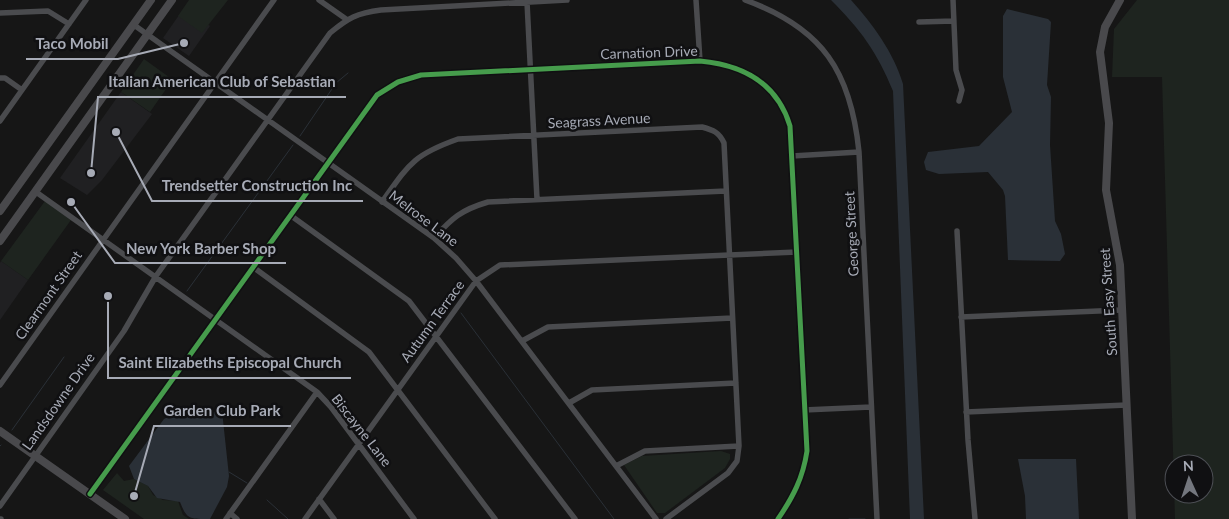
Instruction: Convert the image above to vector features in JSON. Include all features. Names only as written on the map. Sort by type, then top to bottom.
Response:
[{"type":"street","points":[[0,121],[86,0]]},
{"type":"street","points":[[0,211],[151,0]]},
{"type":"street","points":[[0,242],[172,0]]},
{"type":"street","name":"Clearmont Street","points":[[0,385],[274,0]]},
{"type":"street","points":[[319,0],[346,20],[360,13],[381,10],[567,0]]},
{"type":"street","points":[[696,0],[700,61]]},
{"type":"street","name":"George Street","points":[[746,0],[775,12],[800,28],[826,53],[843,80],[852,108],[860,152],[877,519]]},
{"type":"street","points":[[953,0],[956,70],[962,90],[959,101]]},
{"type":"street","name":"South Easy Street","points":[[1120,0],[1105,27],[1100,52],[1109,123],[1106,190],[1119,251],[1132,519]]},
{"type":"street","points":[[527,2],[537,199]]},
{"type":"street","points":[[0,13],[48,11],[70,24]]},
{"type":"street","name":"Landsdowne Drive","points":[[0,506],[124,331],[140,299],[267,120],[330,33],[346,20]]},
{"type":"street","points":[[919,22],[954,21]]},
{"type":"street","name":"Melrose Lane","points":[[134,24],[434,238],[456,258],[522,341],[656,519]]},
{"type":"street","name":"Carnation Drive","points":[[90,494],[377,95],[398,82],[421,75],[700,61],[723,63],[747,73],[771,90],[784,109],[790,126],[807,452],[804,472],[796,493],[778,519]]},
{"type":"street","points":[[0,78],[5,78],[22,90]]},
{"type":"street","name":"Seagrass Avenue","points":[[382,202],[409,164],[430,149],[458,139],[702,127],[713,130],[724,143],[739,446]]},
{"type":"street","points":[[792,156],[860,152]]},
{"type":"street","points":[[434,238],[452,218],[469,208],[488,202],[726,191]]},
{"type":"street","name":"Biscayne Lane","points":[[36,192],[317,392],[414,519]]},
{"type":"street","points":[[290,215],[409,301],[437,334],[575,519]]},
{"type":"street","points":[[958,231],[966,412],[975,519]]},
{"type":"street","name":"Autumn Terrace","points":[[305,519],[476,281],[500,265],[797,252]]},
{"type":"street","points":[[253,267],[358,342],[368,352],[495,519]]},
{"type":"street","points":[[961,317],[1122,310]]},
{"type":"street","points":[[522,341],[548,327],[732,318]]},
{"type":"street","points":[[569,403],[592,390],[736,383]]},
{"type":"street","points":[[226,519],[317,392]]},
{"type":"street","points":[[966,412],[1127,404]]},
{"type":"street","points":[[804,410],[871,407]]},
{"type":"street","points":[[0,430],[125,519]]},
{"type":"street","points":[[616,466],[634,455],[646,451],[739,446],[737,461],[728,473],[666,519]]},
{"type":"street","points":[[319,499],[334,519]]},
{"type":"street","points":[[230,513],[237,519]]},
{"type":"shaded area","points":[[189,0],[228,0],[202,33],[178,16]]},
{"type":"shaded area","points":[[831,0],[851,0],[859,9],[888,50],[903,84],[924,519],[910,519],[893,91],[881,65],[867,42],[851,21]]},
{"type":"shaded area","points":[[1137,0],[1229,0],[1229,519],[1175,519],[1174,504],[1214,504],[1214,454],[1173,454],[1162,77],[1112,77],[1114,29]]},
{"type":"shaded area","points":[[184,8],[210,26],[189,56],[163,38]]},
{"type":"shaded area","points":[[1007,9],[1048,19],[1051,22],[1047,85],[1051,97],[1050,145],[1055,221],[1061,234],[1065,254],[1060,261],[1008,260],[1005,196],[1003,190],[988,172],[939,174],[926,170],[924,162],[928,152],[979,146],[1012,112],[1003,77],[1003,16]]},
{"type":"shaded area","points":[[144,59],[169,77],[171,82],[150,112],[121,92]]},
{"type":"shaded area","points":[[121,92],[152,114],[102,180],[87,195],[60,178]]},
{"type":"shaded area","points":[[45,201],[71,220],[28,280],[1,261]]},
{"type":"shaded area","points":[[1,261],[28,280],[0,320],[0,263]]},
{"type":"shaded area","points":[[222,411],[229,476],[227,487],[210,519],[189,517],[180,502],[157,498],[148,486],[134,479],[129,466],[164,419],[170,416]]},
{"type":"shaded area","points":[[721,451],[730,454],[730,459],[725,468],[665,513],[657,513],[624,465],[642,456]]},
{"type":"shaded area","points":[[1018,459],[1076,459],[1079,519],[1026,519],[1025,496]]},
{"type":"shaded area","points":[[117,473],[124,481],[134,479],[148,486],[153,495],[163,500],[178,501],[183,515],[189,519],[144,519],[103,490]]},
{"type":"waterway","points":[[300,136],[336,83],[348,73]]},
{"type":"waterway","points":[[187,291],[293,145]]},
{"type":"waterway","points":[[461,313],[614,519]]},
{"type":"waterway","points":[[12,430],[64,357]]},
{"type":"waterway","points":[[229,472],[247,483]]},
{"type":"waterway","points":[[267,500],[288,519]]},
{"type":"waterway","points":[[849,519],[865,519]]},
{"type":"cycle path","points":[[90,494],[377,95],[398,82],[421,75],[700,61],[731,67],[757,79],[777,98],[790,126],[807,451],[797,487],[778,519]]},
{"type":"place","name":"Taco Mobil","points":[[184,43]]},
{"type":"place","name":"Trendsetter Construction Inc","points":[[116,132]]},
{"type":"place","name":"Italian American Club of Sebastian","points":[[91,173]]},
{"type":"place","name":"New York Barber Shop","points":[[71,202]]},
{"type":"place","name":"Saint Elizabeths Episcopal Church","points":[[108,296]]},
{"type":"place","name":"Garden Club Park","points":[[134,496]]}]
